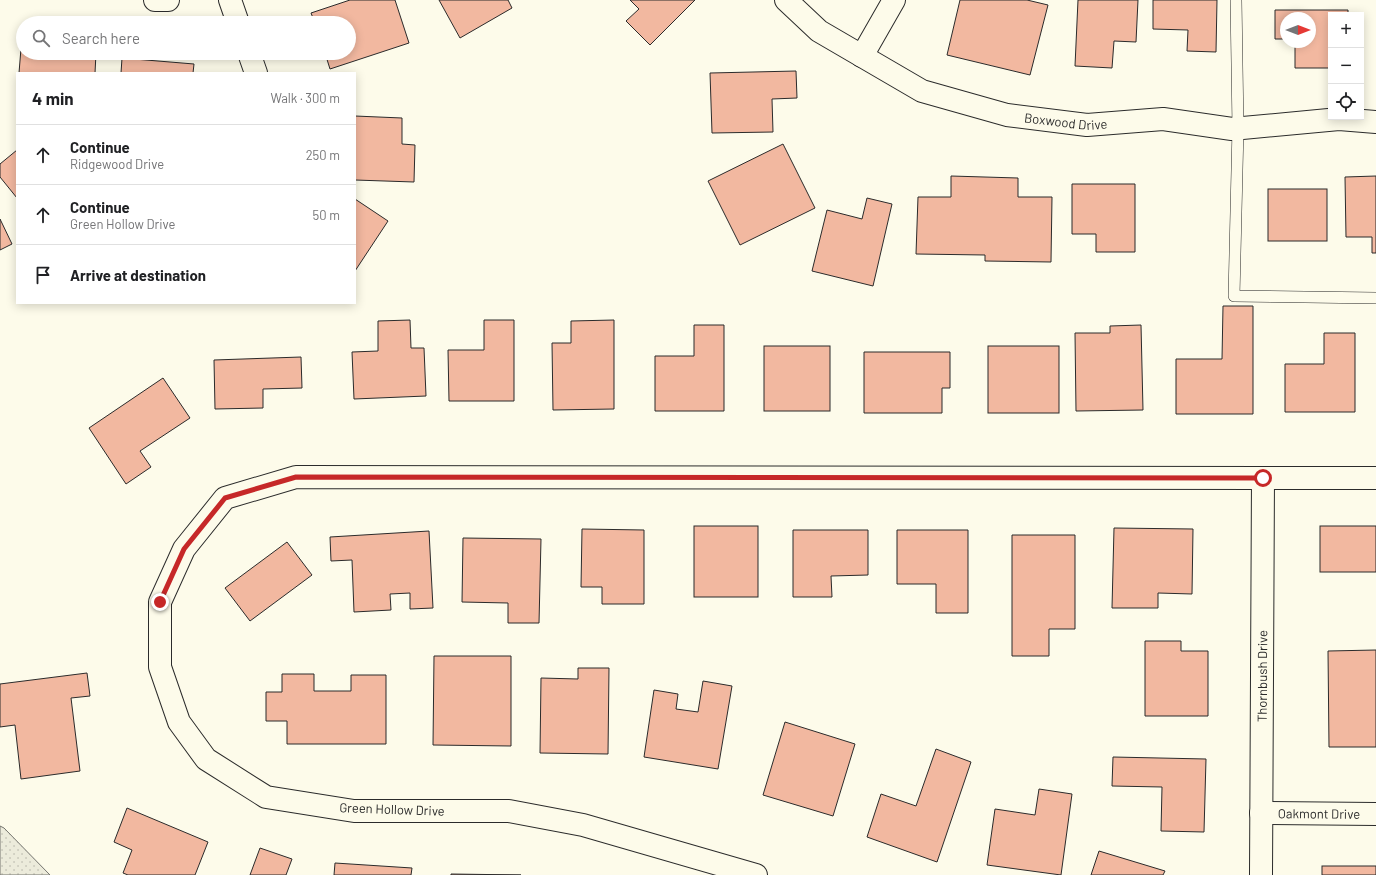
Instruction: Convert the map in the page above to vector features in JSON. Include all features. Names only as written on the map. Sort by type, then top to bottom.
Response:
[{"type":"street","points":[[155,0],[168,0]]},
{"type":"street","points":[[230,0],[236,16]]},
{"type":"street","name":"Boxwood Drive","points":[[786,0],[820,31],[922,91],[1007,115],[1087,125],[1163,119],[1232,129],[1339,119],[1376,122]]},
{"type":"street","points":[[862,56],[894,0]]},
{"type":"street","points":[[251,60],[256,72]]},
{"type":"street","name":"Green Hollow Drive","points":[[756,875],[583,825],[509,811],[354,811],[266,798],[206,759],[179,722],[160,667],[160,602],[184,549],[225,498],[296,477],[1376,478]]},
{"type":"street","name":"Thornbush Drive","points":[[1262,875],[1263,478]]},
{"type":"street","name":"Oakmont Drive","points":[[1262,814],[1376,814]]},
{"type":"lane","points":[[1236,0],[1238,128],[1234,296],[1376,298]]},
{"type":"shaded area","points":[[0,826],[4,828],[50,875],[0,875]]},
{"type":"building","points":[[350,0],[395,0],[409,43],[330,69],[327,60],[356,60],[356,16],[312,16],[311,13]]},
{"type":"building","points":[[439,0],[508,0],[512,8],[460,38]]},
{"type":"building","points":[[630,0],[695,0],[650,45],[626,21],[639,9]]},
{"type":"building","points":[[960,0],[1027,0],[1048,5],[1030,75],[947,55]]},
{"type":"building","points":[[1078,0],[1138,0],[1136,42],[1114,41],[1112,68],[1075,66]]},
{"type":"building","points":[[1153,0],[1217,0],[1216,52],[1187,51],[1188,30],[1153,29]]},
{"type":"building","points":[[1275,10],[1348,10],[1348,12],[1328,12],[1328,68],[1295,68],[1295,48],[1316,48],[1316,12],[1280,12],[1280,39],[1275,39]]},
{"type":"building","points":[[20,60],[96,60],[95,72],[19,72]]},
{"type":"building","points":[[122,60],[146,60],[194,64],[193,72],[121,72]]},
{"type":"building","points":[[796,71],[797,98],[772,99],[773,132],[712,133],[710,73]]},
{"type":"building","points":[[356,116],[402,118],[402,144],[415,145],[414,182],[356,180]]},
{"type":"building","points":[[783,144],[815,208],[740,245],[708,181]]},
{"type":"building","points":[[16,151],[16,197],[0,177],[0,164]]},
{"type":"building","points":[[951,176],[1018,178],[1018,197],[1052,197],[1051,262],[985,261],[985,255],[916,254],[918,197],[951,197]]},
{"type":"building","points":[[1376,176],[1376,253],[1372,253],[1372,237],[1346,237],[1345,177]]},
{"type":"building","points":[[1072,184],[1135,184],[1135,252],[1096,252],[1096,234],[1072,234]]},
{"type":"building","points":[[1268,189],[1327,189],[1327,241],[1268,241]]},
{"type":"building","points":[[867,198],[892,204],[873,286],[812,271],[827,210],[862,219]]},
{"type":"building","points":[[356,200],[388,221],[356,269]]},
{"type":"building","points":[[0,219],[12,244],[0,250]]},
{"type":"building","points":[[1223,306],[1253,306],[1253,414],[1176,414],[1176,359],[1222,359]]},
{"type":"building","points":[[410,320],[411,348],[424,348],[426,396],[354,399],[352,352],[378,351],[378,321]]},
{"type":"building","points":[[484,320],[514,320],[514,401],[449,401],[448,350],[484,350]]},
{"type":"building","points":[[614,320],[614,409],[553,410],[552,343],[571,343],[571,321]]},
{"type":"building","points":[[694,325],[724,325],[724,411],[655,411],[655,356],[694,356]]},
{"type":"building","points":[[1141,325],[1143,410],[1076,411],[1075,333],[1110,333],[1110,326]]},
{"type":"building","points":[[1324,333],[1355,333],[1355,412],[1285,412],[1285,364],[1324,364]]},
{"type":"building","points":[[764,346],[830,346],[830,411],[764,411]]},
{"type":"building","points":[[988,346],[1059,346],[1059,413],[988,413]]},
{"type":"building","points":[[864,352],[950,352],[950,388],[942,388],[942,413],[864,413]]},
{"type":"building","points":[[301,357],[302,388],[263,389],[263,408],[215,409],[214,360]]},
{"type":"building","points":[[163,378],[190,418],[140,451],[151,467],[126,484],[89,428]]},
{"type":"building","points":[[694,526],[758,526],[758,597],[694,597]]},
{"type":"building","points":[[1320,526],[1376,526],[1376,572],[1320,572]]},
{"type":"building","points":[[1114,528],[1193,529],[1192,594],[1158,593],[1158,608],[1112,608]]},
{"type":"building","points":[[582,529],[644,530],[644,604],[602,604],[602,587],[581,587]]},
{"type":"building","points":[[793,530],[868,530],[868,575],[831,576],[832,597],[793,597]]},
{"type":"building","points":[[897,530],[968,530],[968,613],[936,613],[936,584],[897,584]]},
{"type":"building","points":[[429,531],[433,608],[410,609],[410,593],[390,594],[391,610],[354,612],[352,560],[331,561],[330,537]]},
{"type":"building","points":[[1012,535],[1075,535],[1075,629],[1049,629],[1049,656],[1012,656]]},
{"type":"building","points":[[463,538],[541,539],[539,623],[508,623],[508,603],[462,602]]},
{"type":"building","points":[[287,542],[312,575],[250,621],[225,588]]},
{"type":"building","points":[[1145,641],[1181,641],[1181,651],[1208,651],[1208,716],[1145,716]]},
{"type":"building","points":[[1376,650],[1376,747],[1329,747],[1328,651]]},
{"type":"building","points":[[434,656],[511,656],[511,746],[433,745]]},
{"type":"building","points":[[578,668],[609,668],[608,754],[540,753],[541,678],[578,679]]},
{"type":"building","points":[[87,673],[90,696],[71,698],[80,771],[21,779],[15,725],[0,727],[0,684]]},
{"type":"building","points":[[282,674],[314,674],[314,691],[351,691],[351,675],[386,675],[386,744],[287,744],[287,721],[266,721],[266,692],[282,692]]},
{"type":"building","points":[[703,681],[732,686],[718,769],[644,757],[654,690],[678,694],[676,709],[698,712]]},
{"type":"building","points":[[785,722],[855,744],[833,816],[763,795]]},
{"type":"building","points":[[936,749],[971,762],[937,862],[867,837],[881,794],[916,806]]},
{"type":"building","points":[[1113,757],[1206,759],[1204,832],[1161,831],[1162,787],[1112,786]]},
{"type":"building","points":[[1039,789],[1072,794],[1061,875],[987,865],[995,809],[1035,815]]},
{"type":"building","points":[[127,808],[208,842],[195,875],[128,875],[123,873],[132,850],[114,842]]},
{"type":"building","points":[[260,848],[292,859],[286,875],[250,875]]},
{"type":"building","points":[[1099,851],[1165,871],[1163,875],[1091,875]]},
{"type":"building","points":[[335,863],[412,868],[411,875],[334,875]]},
{"type":"building","points":[[1322,866],[1376,866],[1376,875],[1322,875]]},
{"type":"building","points":[[451,874],[521,875],[451,875]]},
{"type":"route","points":[[160,602],[184,549],[225,498],[296,477],[1263,478]]}]
